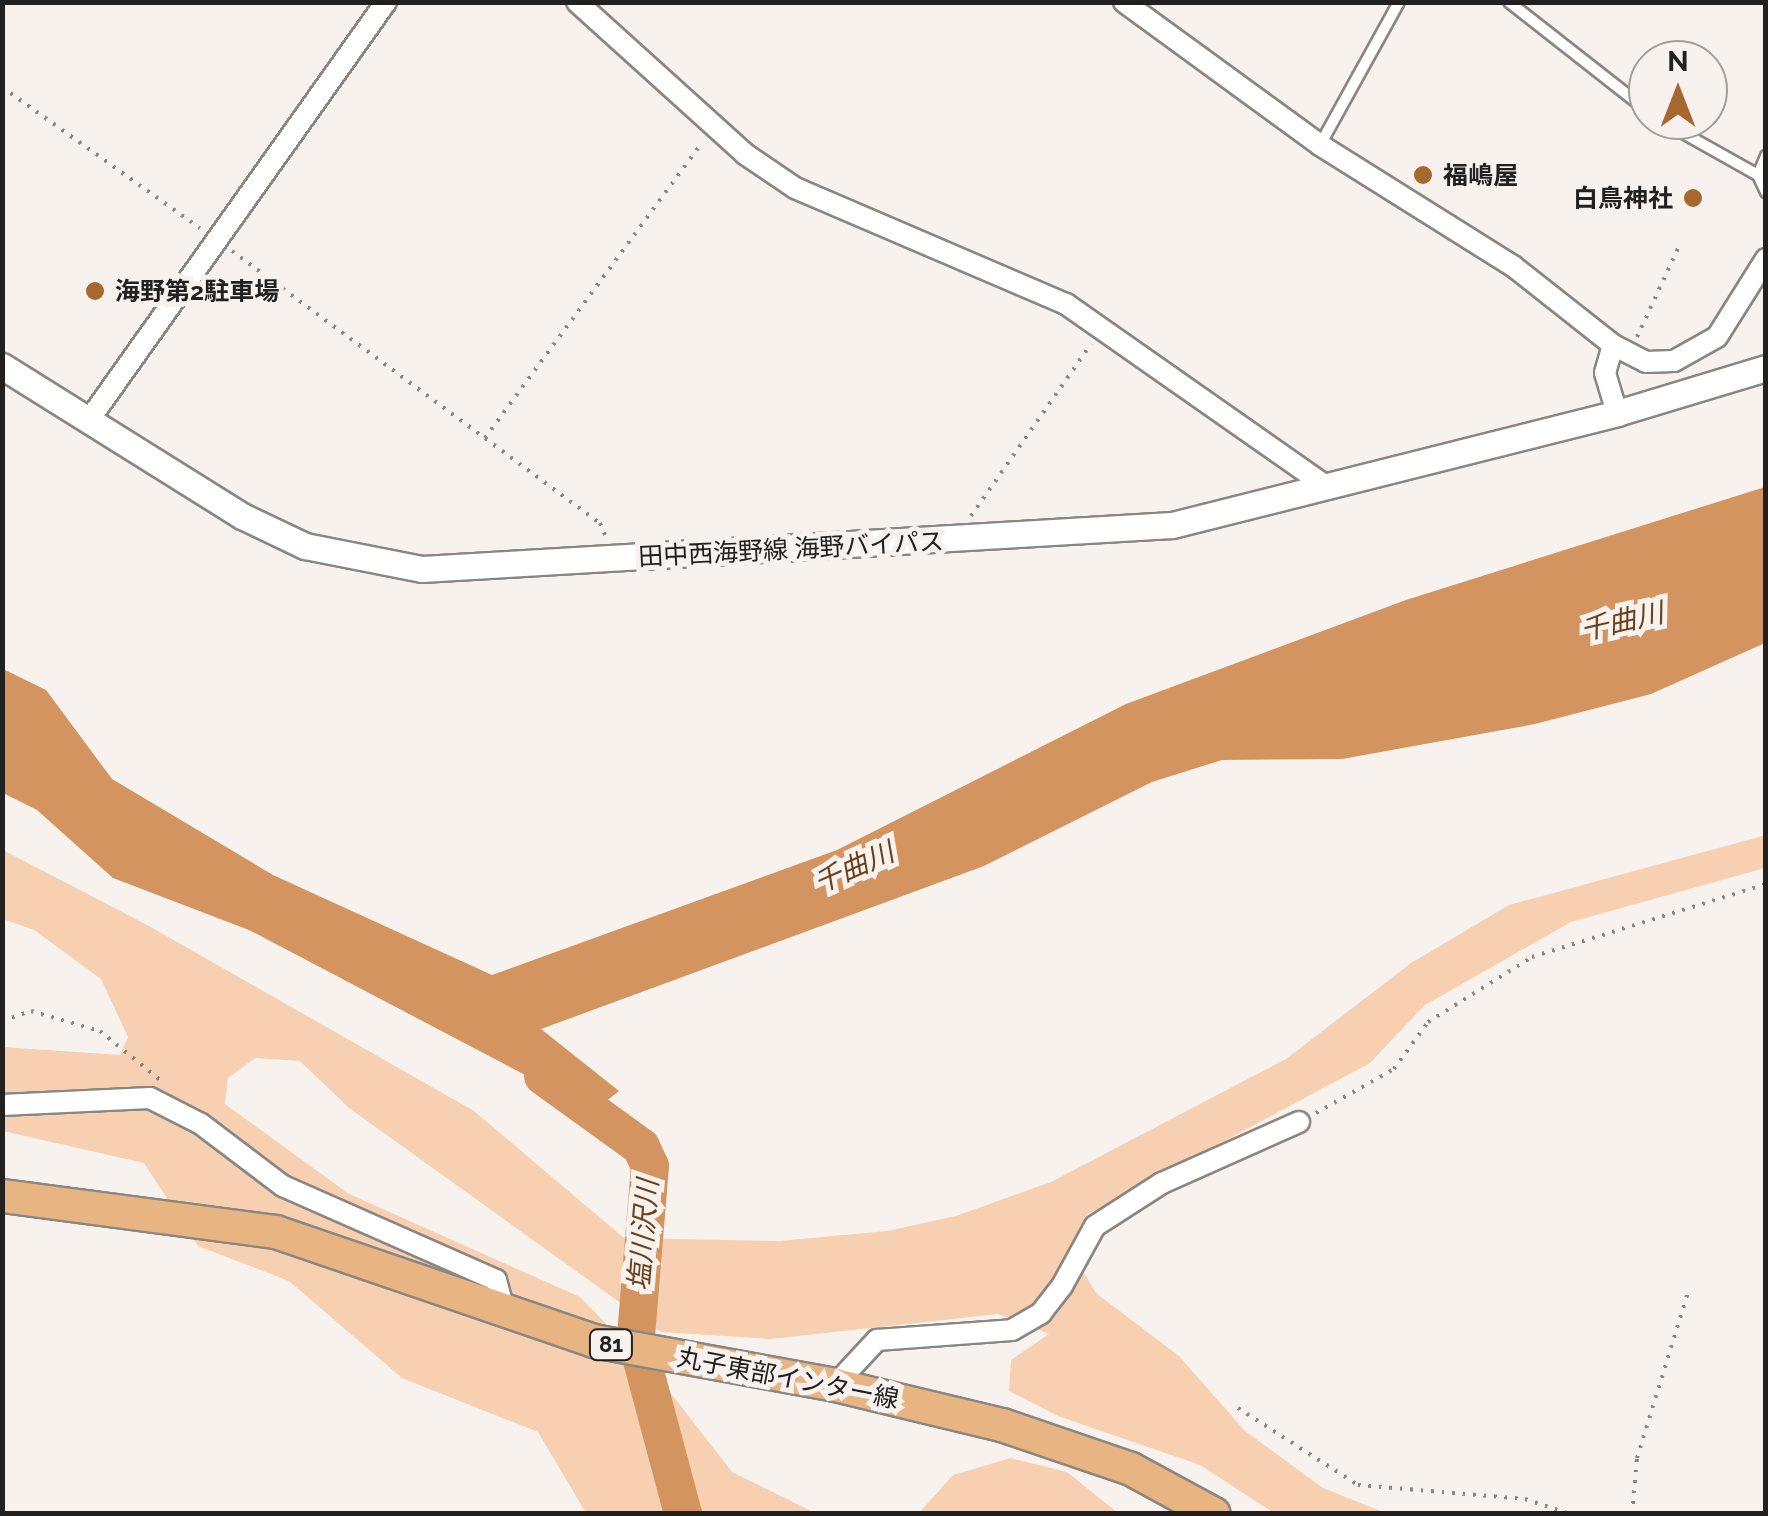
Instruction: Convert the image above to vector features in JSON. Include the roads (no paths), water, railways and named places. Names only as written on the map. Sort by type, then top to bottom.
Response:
[{"type":"main road","name":"丸子東部インター線","points":[[2,1196],[276,1232],[505,1314],[594,1341],[836,1385],[1092,1454],[1214,1514]]},
{"type":"street","points":[[89,420],[386,2]]},
{"type":"street","points":[[578,2],[714,126],[795,188],[995,270],[1104,326],[1329,488]]},
{"type":"street","points":[[1124,2],[1320,145],[1514,266],[1621,350],[1646,362],[1674,361],[1716,337],[1766,259]]},
{"type":"street","points":[[1617,414],[1604,373],[1621,350]]},
{"type":"street","name":"田中西海野線 海野バイパス","points":[[2,366],[242,516],[305,546],[422,569],[1172,525],[1617,414],[1766,368]]},
{"type":"street","points":[[2,1105],[150,1098],[201,1124],[283,1186],[496,1280],[505,1314]]},
{"type":"street","points":[[836,1385],[877,1340],[1012,1330],[1041,1313],[1062,1286],[1095,1226],[1162,1183],[1298,1122]]},
{"type":"lane","points":[[1320,145],[1399,2]]},
{"type":"lane","points":[[1509,2],[1628,96]]},
{"type":"lane","points":[[1696,140],[1758,175],[1766,192]]},
{"type":"lane","points":[[1758,175],[1766,156]]},
{"type":"water","name":"千曲川","points":[[1765,487],[1765,643],[1651,694],[1535,724],[1342,759],[1222,760],[1152,782],[984,866],[541,1029],[619,1091],[594,1111],[249,930],[113,878],[37,810],[3,793],[3,669],[46,690],[112,779],[273,875],[492,975],[837,850],[1126,704],[1406,600]]},
{"type":"waterway","name":"塩川沢川","points":[[543,1076],[641,1147],[650,1166],[636,1338],[683,1514]]},
{"type":"place","name":"福嶋屋","points":[[1423,175]]},
{"type":"place","name":"白鳥神社","points":[[1693,198]]},
{"type":"place","name":"海野第2駐車場","points":[[95,291]]}]
